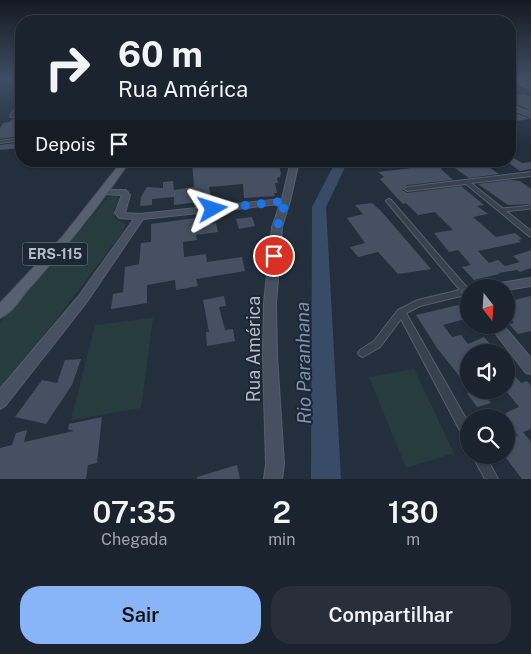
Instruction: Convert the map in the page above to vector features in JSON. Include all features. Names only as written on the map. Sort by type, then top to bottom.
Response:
[{"type":"main road","name":"ERS-115","points":[[0,312],[48,262],[106,192],[122,167]]},
{"type":"street","points":[[516,109],[530,114]]},
{"type":"street","points":[[0,142],[15,140]]},
{"type":"street","name":"Rua América","points":[[273,479],[275,464],[270,357],[270,303],[277,227],[286,201],[294,167]]},
{"type":"street","points":[[406,189],[531,174]]},
{"type":"street","points":[[468,183],[531,234]]},
{"type":"street","points":[[106,192],[123,192],[126,195],[120,213],[122,216],[140,217],[286,201]]},
{"type":"street","points":[[389,201],[460,284]]},
{"type":"street","points":[[0,401],[82,300],[140,217]]},
{"type":"street","points":[[515,285],[531,282]]},
{"type":"street","points":[[363,353],[377,344],[401,312],[418,303],[460,295]]},
{"type":"street","points":[[401,312],[460,420]]},
{"type":"street","points":[[503,334],[531,368]]},
{"type":"street","points":[[483,464],[492,479]]},
{"type":"lane","points":[[502,210],[531,207]]},
{"type":"green space","points":[[118,196],[119,199],[114,209],[115,219],[126,224],[122,233],[19,368],[0,390],[0,322],[54,263],[107,198]]},
{"type":"green space","points":[[153,318],[141,408],[71,420],[95,325]]},
{"type":"green space","points":[[414,369],[454,453],[406,468],[369,377]]},
{"type":"building","points":[[516,100],[531,100],[531,111],[516,104]]},
{"type":"building","points":[[516,113],[519,114],[530,119],[516,121]]},
{"type":"building","points":[[12,119],[15,119],[15,137],[0,139],[0,128],[3,123],[10,122]]},
{"type":"building","points":[[15,143],[15,149],[0,150],[0,145]]},
{"type":"building","points":[[516,160],[522,163],[531,162],[531,169],[520,171],[514,167],[516,167]]},
{"type":"building","points":[[192,167],[279,167],[281,174],[277,178],[278,183],[275,183],[277,193],[274,193],[275,196],[244,198],[243,184],[209,187],[211,197],[206,198],[207,201],[174,205],[174,197],[152,199],[152,205],[140,206],[141,197],[147,187],[163,188],[163,182],[173,181],[174,190],[194,187]]},
{"type":"building","points":[[420,167],[443,167],[441,169],[453,180],[407,185],[402,190],[407,193],[461,186],[484,205],[477,206],[488,214],[473,217],[496,237],[515,233],[522,239],[518,240],[521,242],[478,251],[489,263],[498,260],[505,266],[520,262],[513,256],[531,250],[531,268],[520,272],[517,270],[473,279],[462,267],[471,265],[458,250],[449,252],[434,233],[453,230],[435,212],[418,215],[406,203],[403,204],[380,179],[384,177],[378,172]]},
{"type":"building","points":[[453,167],[488,167],[499,174],[469,178]]},
{"type":"building","points":[[509,180],[520,181],[531,189],[531,204],[508,205],[478,184]]},
{"type":"building","points":[[372,203],[431,269],[398,274],[378,252],[358,257],[350,247],[365,243],[347,218],[363,214],[355,205]]},
{"type":"building","points":[[203,217],[204,225],[216,223],[218,232],[196,235],[197,240],[183,242],[184,257],[206,254],[207,262],[242,257],[245,271],[196,279],[198,286],[176,290],[175,280],[147,285],[147,303],[111,309],[113,294],[123,292],[125,267],[139,264],[141,243],[151,242],[151,224]]},
{"type":"building","points":[[252,217],[255,226],[239,229],[236,219]]},
{"type":"building","points":[[224,296],[226,306],[219,307],[225,330],[233,329],[235,341],[207,346],[206,332],[209,332],[203,300]]},
{"type":"building","points":[[531,296],[531,331],[518,334],[515,331],[515,300]]},
{"type":"building","points":[[458,305],[460,307],[460,320],[443,325],[452,337],[461,335],[468,344],[460,344],[460,377],[437,348],[416,315]]},
{"type":"building","points":[[484,337],[490,344],[468,344]]},
{"type":"building","points":[[81,359],[72,385],[46,424],[15,417],[42,380],[57,383],[65,360]]},
{"type":"building","points":[[515,376],[521,383],[527,381],[531,386],[531,429],[523,432],[531,442],[531,479],[522,479],[511,464],[515,464],[515,437],[518,436],[515,432],[515,409],[519,407],[512,399],[515,399]]},
{"type":"building","points":[[471,399],[488,399],[491,403],[477,407]]},
{"type":"building","points":[[102,417],[97,463],[88,465],[86,479],[0,479],[0,448],[12,445],[16,433],[27,430],[24,442],[74,431],[68,429],[69,424]]},
{"type":"building","points":[[237,465],[240,479],[197,479],[197,477]]},
{"type":"waterway","name":"Rio Paranhana","points":[[326,479],[319,207],[339,167]]},
{"type":"route","points":[[213,209],[286,201],[277,227],[274,256]]}]
